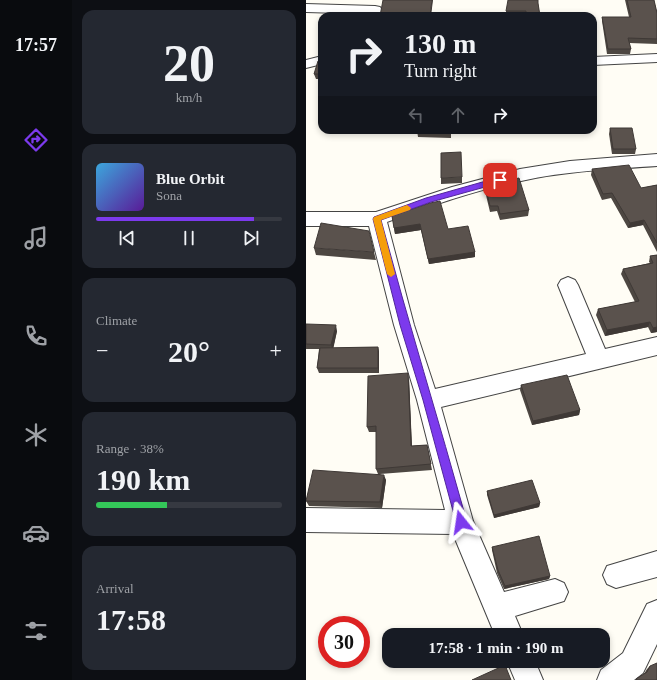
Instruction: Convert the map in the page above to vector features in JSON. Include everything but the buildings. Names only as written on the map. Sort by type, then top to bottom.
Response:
[{"type":"street","points":[[306,8],[375,9]]},
{"type":"street","points":[[597,61],[657,58]]},
{"type":"street","points":[[306,64],[318,61]]},
{"type":"street","points":[[306,218],[377,219],[429,200],[474,186],[540,171],[585,164],[657,160]]},
{"type":"street","points":[[377,219],[404,325],[428,400],[461,522],[506,628]]},
{"type":"street","points":[[568,285],[599,360]]},
{"type":"street","points":[[428,400],[657,346]]},
{"type":"street","points":[[306,520],[461,522]]},
{"type":"street","points":[[616,575],[657,564]]},
{"type":"street","points":[[497,608],[555,592]]},
{"type":"street","points":[[611,680],[633,663],[657,614]]},
{"type":"street","points":[[524,668],[529,680]]},
{"type":"slow traffic","points":[[391,274],[377,219],[407,208]]},
{"type":"route","points":[[461,522],[428,400],[404,325],[377,219],[429,200],[474,186],[500,180]]}]
